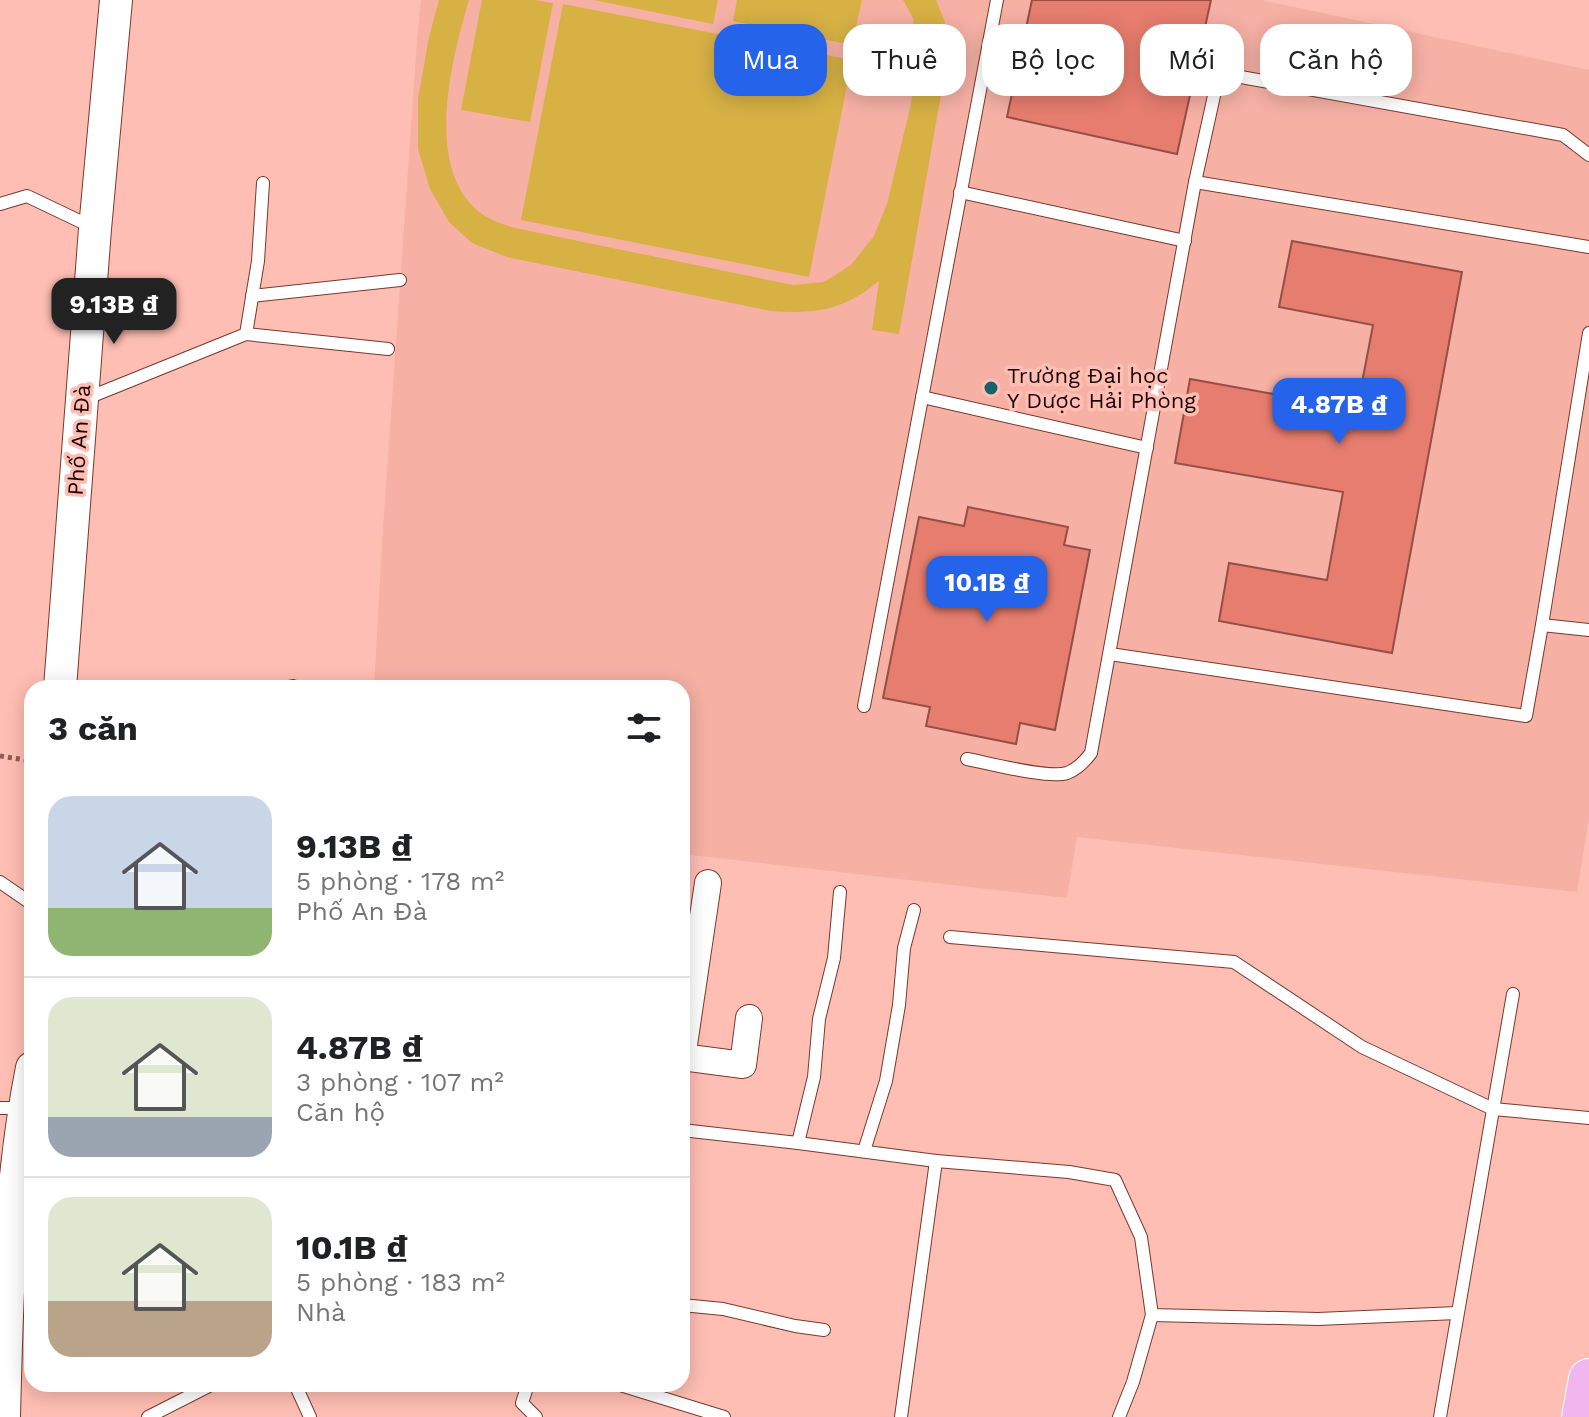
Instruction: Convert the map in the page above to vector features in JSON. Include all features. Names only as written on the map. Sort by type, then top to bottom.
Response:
[{"type":"main road","points":[[1582,1417],[1589,1379]]},
{"type":"street","name":"Phố An Đà","points":[[61,680],[116,0]]},
{"type":"street","points":[[690,1003],[708,883]]},
{"type":"street","points":[[690,1058],[743,1065],[749,1018]]},
{"type":"street","points":[[4,1417],[19,1119],[24,1099]]},
{"type":"lane","points":[[864,706],[997,0]]},
{"type":"lane","points":[[967,759],[1049,774],[1066,774],[1082,765],[1091,753],[1195,182],[1219,73],[1563,135],[1589,155]]},
{"type":"lane","points":[[1195,182],[1589,247]]},
{"type":"lane","points":[[246,334],[258,261],[263,183]]},
{"type":"lane","points":[[960,192],[1185,241]]},
{"type":"lane","points":[[0,204],[27,196],[95,229]]},
{"type":"lane","points":[[252,296],[400,280]]},
{"type":"lane","points":[[1110,654],[1526,716],[1589,333]]},
{"type":"lane","points":[[82,401],[246,334],[388,349]]},
{"type":"lane","points":[[922,397],[1147,448]]},
{"type":"lane","points":[[1542,625],[1589,630]]},
{"type":"lane","points":[[0,882],[24,898]]},
{"type":"lane","points":[[798,1143],[814,1077],[819,1019],[834,958],[840,892]]},
{"type":"lane","points":[[864,1151],[886,1081],[899,1005],[904,948],[914,910]]},
{"type":"lane","points":[[950,937],[1234,962],[1362,1047],[1493,1109],[1589,1118]]},
{"type":"lane","points":[[1440,1417],[1513,994]]},
{"type":"lane","points":[[690,1131],[936,1161],[1069,1172],[1115,1180],[1141,1237],[1152,1315],[1133,1382],[1119,1417]]},
{"type":"lane","points":[[901,1417],[936,1161]]},
{"type":"lane","points":[[690,1306],[723,1309],[824,1330]]},
{"type":"lane","points":[[1152,1315],[1318,1319],[1457,1313]]},
{"type":"lane","points":[[148,1417],[197,1392]]},
{"type":"lane","points":[[299,1392],[310,1417]]},
{"type":"lane","points":[[525,1392],[522,1403],[536,1417]]},
{"type":"lane","points":[[643,1392],[724,1417]]},
{"type":"path","points":[[0,756],[24,760]]},
{"type":"shaded area","name":"Trường Đại học Y Dược Hải Phòng","points":[[421,0],[1262,0],[1374,24],[1260,24],[1260,96],[1412,96],[1412,32],[1589,70],[1589,818],[1577,892],[1077,837],[1067,898],[690,855],[690,680],[374,680]]},
{"type":"shaded area","points":[[439,0],[469,0],[450,80],[447,139],[451,166],[461,190],[481,213],[515,228],[793,285],[824,282],[851,265],[874,236],[887,204],[912,96],[941,96],[899,334],[872,330],[879,281],[837,306],[805,312],[771,311],[507,257],[472,243],[449,222],[430,189],[418,149],[418,99]]},
{"type":"shaded area","points":[[482,0],[553,3],[530,122],[461,110]]},
{"type":"shaded area","points":[[594,0],[718,0],[713,24]]},
{"type":"shaded area","points":[[737,0],[862,0],[857,24],[843,24],[843,43],[827,40],[827,24],[748,24],[733,21]]},
{"type":"shaded area","points":[[903,0],[936,0],[945,22],[914,24]]},
{"type":"shaded area","points":[[563,4],[714,33],[714,96],[827,96],[827,55],[843,58],[845,96],[809,277],[521,220]]},
{"type":"building","points":[[1032,0],[1211,0],[1206,24],[1140,24],[1140,96],[1190,96],[1177,154],[1007,117],[1011,96],[1124,96],[1124,24],[1027,24]]},
{"type":"building","points":[[1292,241],[1462,272],[1392,653],[1219,621],[1229,563],[1327,580],[1343,492],[1175,463],[1190,379],[1357,409],[1373,325],[1279,307]]},
{"type":"building","points":[[968,507],[1068,527],[1064,545],[1090,550],[1055,730],[1020,723],[1016,744],[926,726],[930,707],[883,698],[919,517],[964,526]]},
{"type":"place","name":"Trường Đại học Y Dược Hải Phòng","points":[[991,388]]}]
